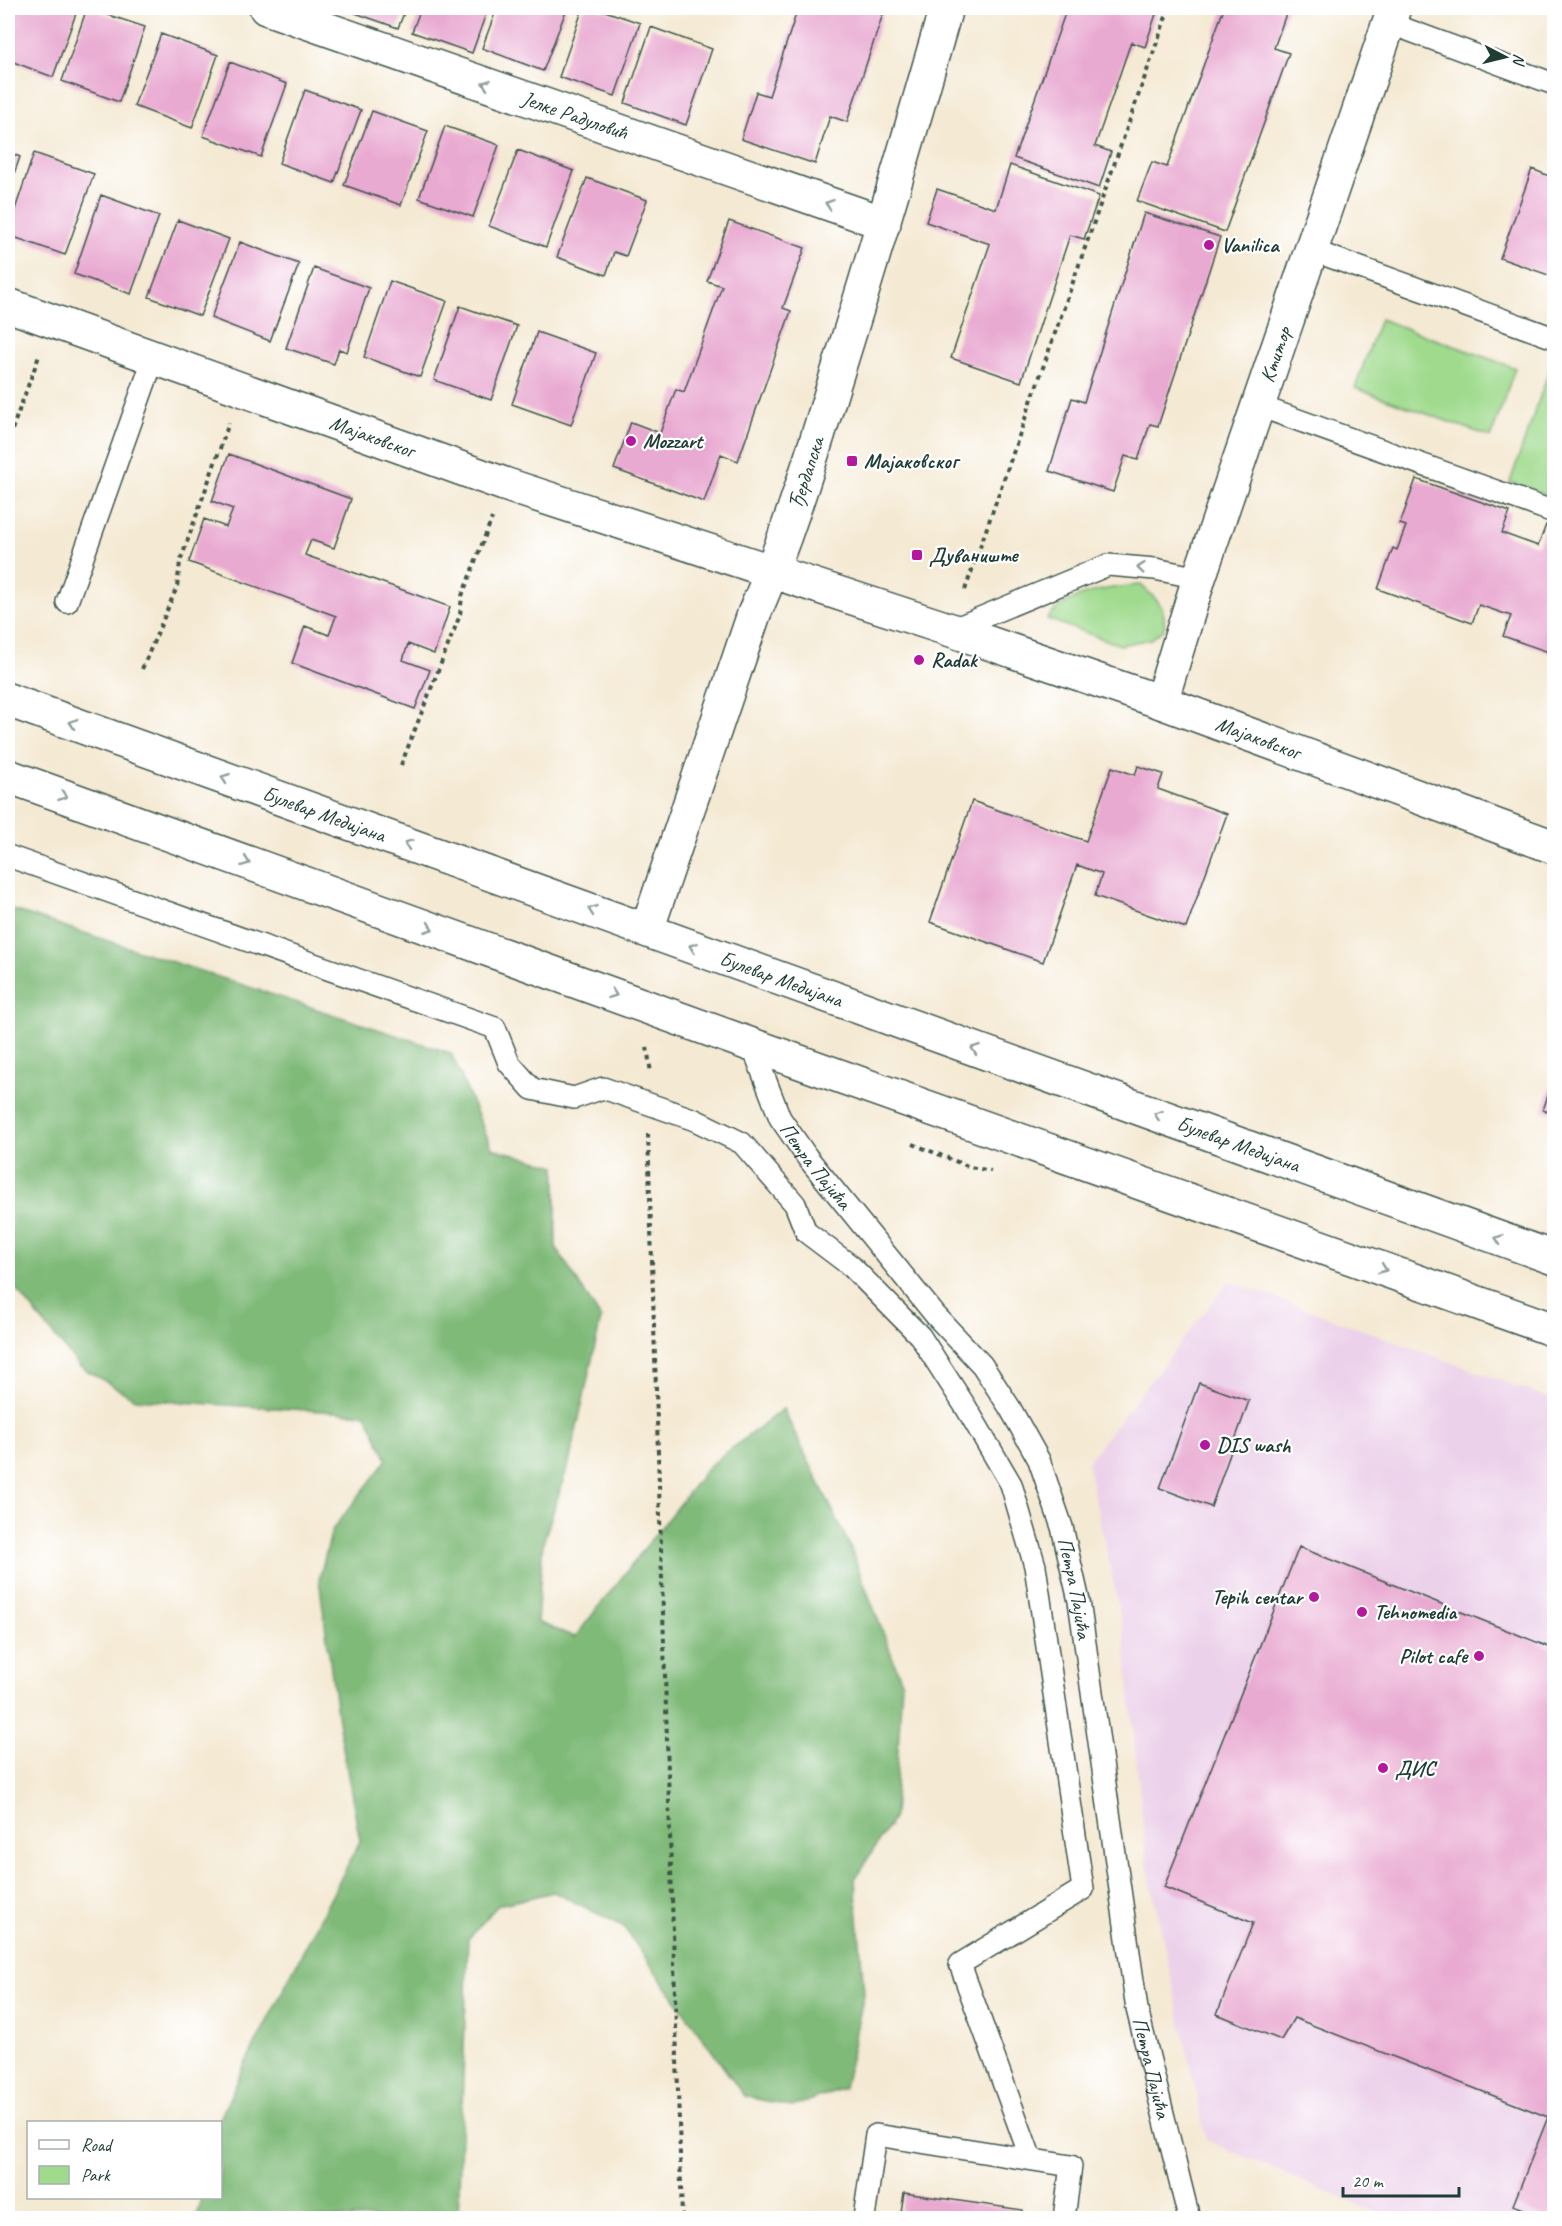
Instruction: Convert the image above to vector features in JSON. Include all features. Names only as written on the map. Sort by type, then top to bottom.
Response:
[{"type":"street","name":"Јелке Радуловић","points":[[266,8],[884,223]]},
{"type":"street","name":"Ђердапска","points":[[647,930],[753,614],[772,572],[797,505],[884,223],[946,8]]},
{"type":"street","name":"Ктитор","points":[[1161,702],[1199,578],[1392,15]]},
{"type":"street","name":"Мајаковског","points":[[8,305],[504,484],[951,630],[1161,702],[1554,847]]},
{"type":"street","name":"Булевар Медијана","points":[[8,700],[1554,1258]]},
{"type":"street","points":[[8,776],[752,1045],[1554,1330]]},
{"type":"lane","points":[[1392,15],[1554,84]]},
{"type":"lane","points":[[1311,249],[1554,338]]},
{"type":"lane","points":[[67,602],[154,357]]},
{"type":"lane","points":[[1259,406],[1554,512]]},
{"type":"lane","points":[[951,630],[1108,565],[1155,569],[1199,578]]},
{"type":"lane","points":[[8,856],[495,1028],[509,1063],[532,1089],[574,1098],[603,1088],[695,1120],[742,1143],[795,1204],[806,1232],[851,1266],[920,1336],[967,1408],[1011,1484],[1035,1566],[1083,1889],[960,1964],[1031,2159]]},
{"type":"lane","name":"Петра Пајића","points":[[752,1045],[780,1118],[807,1157],[929,1307],[981,1365],[1011,1408],[1039,1460],[1062,1527],[1079,1601],[1137,2009],[1188,2218]]},
{"type":"lane","points":[[864,2218],[876,2135],[1071,2166],[1064,2218]]},
{"type":"path","points":[[951,630],[1169,8]]},
{"type":"path","points":[[8,456],[10,435],[52,321]]},
{"type":"path","points":[[142,669],[177,587],[180,562],[242,389]]},
{"type":"path","points":[[401,765],[460,615],[462,596],[504,484]]},
{"type":"path","points":[[647,1047],[651,1075],[647,1103],[682,2218]]},
{"type":"shaded area","points":[[1229,1281],[1554,1400],[1554,2218],[1389,2218],[1206,2140],[1147,1864],[1123,1627],[1087,1462]]},
{"type":"green space","points":[[1380,319],[1515,368],[1491,437],[1355,388]]},
{"type":"green space","points":[[1554,357],[1554,498],[1510,482]]},
{"type":"green space","points":[[1141,585],[1160,604],[1164,614],[1164,629],[1151,639],[1120,645],[1047,619],[1056,610],[1078,597],[1116,587]]},
{"type":"green space","points":[[8,908],[451,1053],[492,1148],[556,1166],[556,1247],[601,1319],[570,1459],[543,1543],[537,1622],[575,1637],[709,1466],[783,1409],[849,1544],[902,1682],[894,1817],[855,1879],[864,1994],[844,2088],[792,2107],[744,2096],[623,1926],[554,1892],[498,1905],[468,1939],[458,2218],[196,2218],[201,2199],[222,2199],[222,2121],[219,2121],[243,2068],[360,1841],[338,1721],[319,1579],[332,1530],[387,1460],[366,1414],[135,1399],[79,1366],[12,1284],[8,1284]]},
{"type":"building","points":[[10,8],[78,8],[53,77],[8,60]]},
{"type":"building","points":[[87,8],[145,27],[119,102],[62,81]]},
{"type":"building","points":[[341,8],[406,8],[398,28]]},
{"type":"building","points":[[421,8],[488,8],[472,53],[412,32]]},
{"type":"building","points":[[497,8],[567,8],[543,71],[482,48]]},
{"type":"building","points":[[583,8],[596,8],[640,23],[615,96],[559,77]]},
{"type":"building","points":[[798,8],[885,8],[847,122],[830,116],[815,164],[741,139],[756,92],[769,96]]},
{"type":"building","points":[[1067,8],[1158,8],[1145,47],[1131,42],[1095,146],[1111,152],[1099,188],[1014,158]]},
{"type":"building","points":[[1224,8],[1288,8],[1274,48],[1289,53],[1225,232],[1137,201],[1152,162],[1167,167]]},
{"type":"building","points":[[651,27],[712,49],[686,125],[625,103]]},
{"type":"building","points":[[161,34],[218,55],[192,128],[134,106]]},
{"type":"building","points":[[230,62],[287,84],[261,157],[203,136]]},
{"type":"building","points":[[305,90],[361,110],[334,183],[279,163]]},
{"type":"building","points":[[372,111],[428,131],[401,205],[344,185]]},
{"type":"building","points":[[445,126],[499,145],[473,217],[419,198]]},
{"type":"building","points":[[518,150],[574,171],[546,247],[489,226]]},
{"type":"building","points":[[8,152],[20,157],[8,191]]},
{"type":"building","points":[[34,153],[94,174],[65,255],[8,235]]},
{"type":"building","points":[[1010,165],[1099,196],[1084,239],[1070,235],[1021,382],[951,358],[990,244],[926,222],[937,189],[996,209]]},
{"type":"building","points":[[1532,169],[1554,178],[1554,277],[1500,258]]},
{"type":"building","points":[[587,178],[647,200],[626,256],[614,252],[606,275],[557,257]]},
{"type":"building","points":[[101,195],[159,216],[131,294],[74,274]]},
{"type":"building","points":[[1144,213],[1220,237],[1158,426],[1150,424],[1138,460],[1125,456],[1113,492],[1049,471],[1072,398],[1084,402]]},
{"type":"building","points":[[178,220],[229,239],[200,316],[149,297]]},
{"type":"building","points":[[729,221],[805,248],[783,308],[791,311],[738,461],[721,454],[704,502],[614,469],[631,422],[660,433],[676,389],[684,392],[722,286],[707,281]]},
{"type":"building","points":[[240,242],[299,264],[270,341],[211,318]]},
{"type":"building","points":[[314,268],[369,288],[347,352],[339,349],[334,364],[286,348]]},
{"type":"building","points":[[390,281],[447,301],[420,377],[364,357]]},
{"type":"building","points":[[460,306],[517,326],[491,400],[434,380]]},
{"type":"building","points":[[537,332],[596,353],[571,425],[512,404]]},
{"type":"building","points":[[229,454],[351,499],[334,548],[311,540],[305,555],[450,607],[434,654],[408,644],[403,660],[430,670],[415,709],[292,663],[305,626],[329,635],[336,616],[189,562],[204,519],[226,527],[233,509],[212,501]]},
{"type":"building","points":[[1416,479],[1510,512],[1502,533],[1538,546],[1546,525],[1554,528],[1554,654],[1503,636],[1511,616],[1479,605],[1472,623],[1378,589],[1393,548],[1397,550],[1406,526],[1400,524]]},
{"type":"building","points":[[1138,766],[1163,774],[1158,789],[1227,814],[1186,928],[1095,896],[1102,874],[1077,865],[1043,962],[930,922],[972,801],[1086,841],[1112,767],[1135,775]]},
{"type":"building","points":[[1554,1078],[1554,1114],[1543,1110]]},
{"type":"building","name":"DIS wash","points":[[1199,1383],[1249,1401],[1211,1507],[1160,1488]]},
{"type":"building","name":"ДИС","points":[[1299,1547],[1554,1649],[1554,2218],[1547,2218],[1513,2205],[1548,2117],[1294,2018],[1281,2040],[1217,2014],[1253,1923],[1164,1887]]},
{"type":"building","points":[[904,2193],[1023,2210],[1021,2218],[900,2218]]},
{"type":"place","name":"Vanilica","points":[[1209,245]]},
{"type":"place","name":"Mozzart","points":[[631,441]]},
{"type":"place","name":"Мајаковског","points":[[852,461]]},
{"type":"place","name":"Дуваниште","points":[[917,555]]},
{"type":"place","name":"Radak","points":[[919,660]]},
{"type":"place","name":"DIS wash","points":[[1205,1445]]},
{"type":"place","name":"Tepih centar","points":[[1314,1597]]},
{"type":"place","name":"Tehnomedia","points":[[1362,1612]]},
{"type":"place","name":"Pilot cafe","points":[[1479,1656]]},
{"type":"place","name":"ДИС","points":[[1383,1768]]}]
